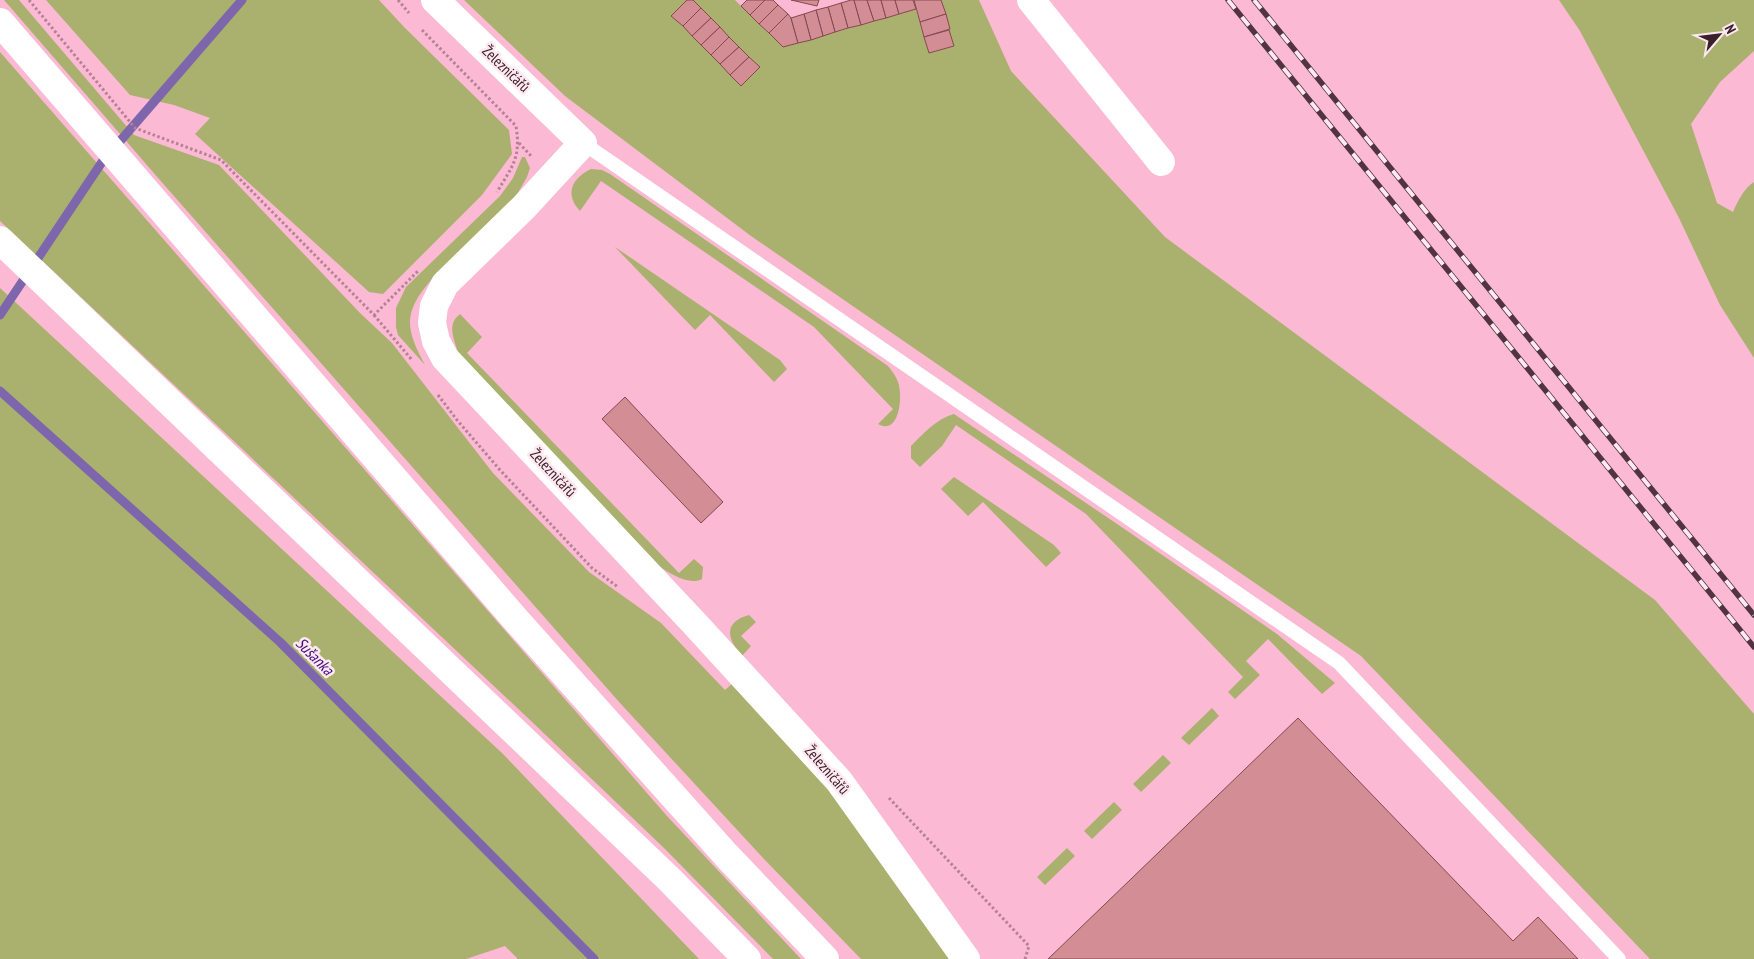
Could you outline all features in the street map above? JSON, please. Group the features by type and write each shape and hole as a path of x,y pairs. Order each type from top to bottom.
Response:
{"main road":[{"name":"Železničářů","path":"435,0 582,143 524,207 446,284 434,306 432,323 436,341 445,358 695,624 839,781 966,959"},
{"path":"1032,0 1161,162"},
{"path":"0,22 516,620 726,855 825,959"},
{"path":"0,240 669,879 747,959"}],"lane":[{"path":"582,143 1339,663 1618,959"}],"path":[{"path":"29,0 135,128 221,160 374,315 421,268"},
{"path":"398,0 414,20"},
{"path":"419,26 516,126 518,142 516,160 495,195"}],"green space":[{"path":"4,0 19,0 134,135 219,165 361,314 392,343 493,473 589,572 661,623 725,690 734,682 821,774 955,959 861,959 764,859 620,703"},
{"path":"46,0 379,0 509,130 512,154 482,195 383,294 369,292 195,134 210,118 174,105 130,95"},
{"path":"464,0 735,0 783,47 916,9 929,53 953,46 941,0 979,0 1011,71 1165,237 1655,600 1754,714 1754,959 1650,959 1361,656 751,236 565,96"},
{"path":"1559,0 1754,0 1754,51 1720,82 1691,124 1717,203 1733,212 1744,191 1754,182 1754,358 1720,305 1679,218 1580,31"},
{"path":"0,52 667,816 801,959 773,959 665,849 530,720 0,221"},
{"path":"522,157 525,157 530,168 515,198 431,280 415,302 410,321 411,331 418,352 425,365 398,335 396,308 406,287 500,196 513,178"},
{"path":"591,169 602,170 610,174 888,366 898,382 900,396 898,412 891,424 885,426 878,424 893,409 814,327 601,181 580,211 572,199 572,187 579,177"},
{"path":"615,247 780,360 787,369 774,382 710,315 695,330"},
{"path":"0,288 502,753 699,959 518,959 505,946 466,959 0,959"},
{"path":"460,314 482,337 467,353 679,573 694,559 703,567 702,579 697,581 685,580 659,566 459,355 452,329 454,320"},
{"path":"954,414 1277,634 1335,683 1322,694 1268,639 1246,661 1260,675 1235,699 1228,692 1243,677 1086,514 956,425 942,446 920,467 911,458 911,446 936,423"},
{"path":"954,477 1054,545 1061,553 1046,567 983,502 968,516 941,489"},
{"path":"749,615 756,622 741,636 751,646 742,656 733,643 730,632 735,622"},
{"path":"1212,708 1219,716 1189,745 1181,738"},
{"path":"1163,755 1171,763 1141,792 1133,784"},
{"path":"1114,802 1122,810 1092,839 1084,831"},
{"path":"1067,848 1075,856 1045,885 1037,877"}],"building":[{"path":"687,0 693,0 701,8 683,26 671,16"},
{"path":"747,0 765,0 750,15 741,6"},
{"path":"765,0 773,0 778,5 759,24 750,15"},
{"path":"791,0 819,0 817,6"},
{"path":"854,0 861,25 848,28 841,3"},
{"path":"854,0 867,0 874,21 861,25"},
{"path":"867,0 881,0 886,18 874,21"},
{"path":"881,0 895,0 899,14 886,18"},
{"path":"895,0 913,0 916,9 899,14"},
{"path":"914,0 941,0 946,14 920,22"},
{"path":"841,3 848,28 835,32 828,7"},
{"path":"778,5 788,14 769,33 759,24"},
{"path":"828,7 835,32 823,36 816,10"},
{"path":"701,8 711,18 692,36 683,26"},
{"path":"816,10 823,36 811,40 804,14"},
{"path":"788,14 791,18 798,43 783,47 769,33"},
{"path":"804,14 811,40 798,43 791,18"},
{"path":"946,14 950,29 924,37 920,22"},
{"path":"711,18 720,27 701,45 692,36"},
{"path":"720,27 729,37 711,55 701,45"},
{"path":"949,30 954,46 929,53 924,37"},
{"path":"729,37 739,47 720,64 711,55"},
{"path":"739,47 749,57 730,75 720,64"},
{"path":"749,57 760,67 741,86 730,75"},
{"path":"625,397 723,502 701,523 602,419"},
{"path":"1298,718 1513,941 1538,917 1578,959 1048,959"}],"waterway":[{"path":"0,315 102,162 242,0"},
{"name":"Sušanka","path":"0,391 280,642 594,959"}],"railway":[{"path":"1228,0 1754,647"},
{"path":"1254,0 1754,615"}]}
